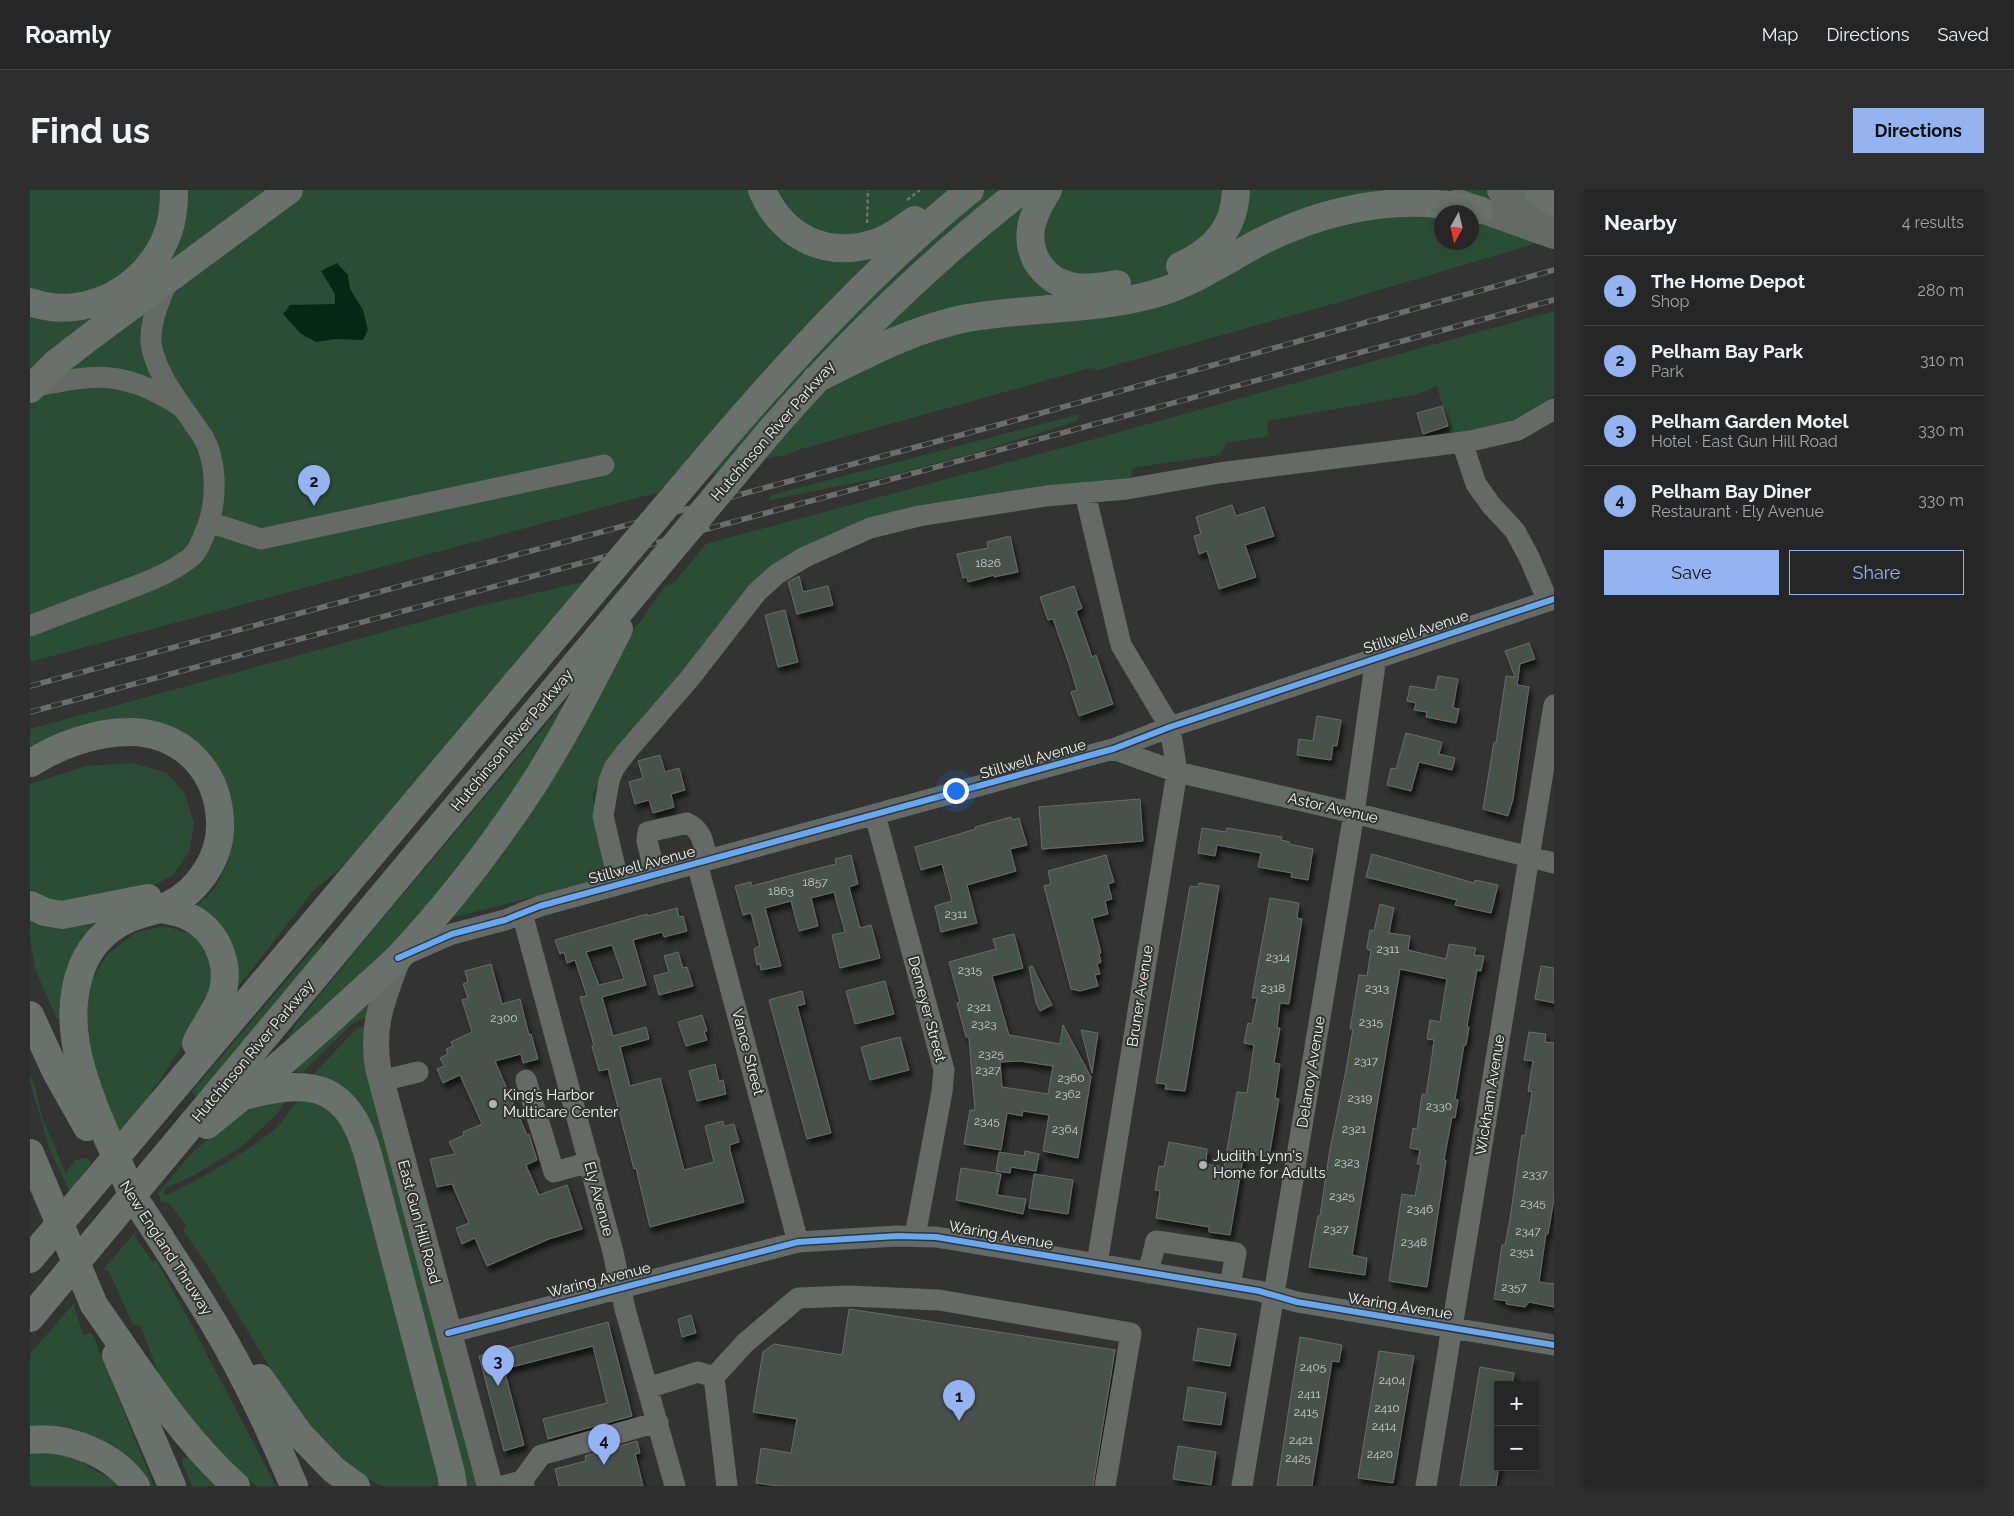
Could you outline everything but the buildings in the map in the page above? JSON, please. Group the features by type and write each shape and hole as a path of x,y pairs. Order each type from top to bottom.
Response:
{"highway":[{"path":"172,220 174,190"},
{"path":"30,302 63,309 77,308 92,305 120,292 133,283 154,260 168,234 179,190"},
{"path":"31,388 64,357 290,190"},
{"path":"762,190 774,213 792,231 815,243 837,249 863,246 885,239 963,190"},
{"path":"30,1259 594,591 801,350 839,310 906,246 970,190"},
{"name":"Hutchinson River Parkway","path":"30,1318 772,429 816,379 905,288 1022,190"},
{"path":"1048,190 1039,204 1031,225 1029,237 1034,256 1040,266 1062,284 1099,287 1146,278 1168,271 1201,256 1217,242 1228,227 1234,208 1236,190"},
{"path":"816,379 896,340 953,322 980,316 1108,303 1163,291 1193,280 1283,231 1332,214 1391,204 1445,205"},
{"path":"164,1158 242,1097 321,1029 398,958 490,847 532,786 564,734 645,581"},
{"path":"30,764 47,752 77,742 123,732 161,737 179,746 194,758 205,772 214,790 219,808 220,838 212,862 202,877 180,899 161,909 131,917 106,932 88,953 79,974 74,1011 74,1040 95,1126"},
{"path":"30,764 54,762 81,755 119,749 136,749 151,753 175,764 188,777 200,798 206,821 202,847 194,865 182,880 166,891 145,899 62,915 45,912 30,905"},
{"path":"161,909 188,916 204,928 218,945 224,967 221,995 175,1086"},
{"name":"New England Thruway","path":"30,1015 56,1072 95,1126 134,1198 194,1290 227,1346 253,1396 294,1486"},
{"path":"242,1097 283,1087 300,1086 312,1088 337,1100 346,1107 357,1121 368,1155 453,1486"},
{"path":"30,1153 172,1486"},
{"path":"194,1290 269,1389 283,1413 300,1435 334,1470 356,1486"},
{"path":"94,1305 179,1423 209,1460 236,1486"},
{"path":"30,1440 59,1441 98,1454 114,1464 136,1486"}],"main road":[{"path":"1425,190 1466,205"},
{"path":"1500,190 1544,201"},
{"path":"1479,210 1554,236"},
{"name":"East Gun Hill Road","path":"398,958 380,1008 375,1031 376,1056 381,1081 490,1486"}],"street":[{"path":"30,626 150,580 173,569 192,556 202,540 214,509 214,471 204,439 180,406 160,370 151,339 154,319 168,279"},
{"path":"31,388 84,378 111,377 147,387 180,406"},
{"path":"619,884 604,816 609,781 614,768 626,750 690,678 757,592 777,574 805,557 870,528 919,516 1046,496 1126,489 1219,473 1462,442 1518,430 1554,409"},
{"path":"1462,442 1476,484 1491,506 1515,531 1551,600"},
{"path":"209,522 261,539 604,465"},
{"path":"1085,493 1121,644 1170,727"},
{"name":"Stillwell Avenue","path":"398,958 452,934 505,920 540,906 1113,749 1170,727 1551,600"},
{"name":"Delanoy Avenue","path":"1242,1486 1354,813 1376,658"},
{"name":"Wickham Avenue","path":"1426,1486 1554,705"},
{"name":"Bruner Avenue","path":"1097,1264 1177,772 1170,727"},
{"name":"Astor Avenue","path":"1113,749 1177,772 1354,813 1554,863"},
{"name":"Demeyer Street","path":"875,815 944,1070 942,1092 915,1236"},
{"name":"Vance Street","path":"656,874 647,841 648,832 688,823 698,830 702,838 702,861 798,1242"},
{"name":"Ely Avenue","path":"522,913 675,1486"},
{"path":"381,1081 418,1072"},
{"path":"526,1080 554,1172 590,1162"},
{"name":"Waring Avenue","path":"448,1333 798,1242 915,1236 936,1237 1230,1286 1274,1295 1296,1302 1554,1345"},
{"path":"1148,1273 1156,1241 1236,1253 1230,1286"},
{"path":"727,1486 714,1377 745,1343 798,1298 848,1296 938,1300 1131,1333 1105,1486"},
{"path":"648,1388 698,1372 714,1377"},
{"path":"516,1484 540,1455 658,1422"}],"path":[{"path":"866,232 869,214 868,190"}],"shaded area":[{"path":"30,190 1554,190 1554,238 1336,303 1098,370 1090,368 801,449 778,458 780,455 663,488 659,492 30,662"},
{"path":"337,263 348,275 350,289 363,310 368,330 363,340 336,339 316,342 300,333 283,314 290,305 335,304 335,294 321,271"},
{"path":"1554,311 1554,396 1521,419 1451,437 1437,386 1414,395 1267,421 1268,436 1226,443 1220,455 1132,468 1132,475 1127,480 942,504 771,571 718,625 609,764 593,793 594,817 604,863 603,872 595,875 596,881 443,920 616,648 641,621 664,587 674,583 706,544 1087,441"},
{"path":"1080,414 1077,421 988,449 890,476 769,500 772,495"},
{"path":"584,582 361,851 314,890 238,987 236,964 194,908 215,888 227,864 234,826 231,797 213,761 134,724 30,746 30,729 475,607"},
{"path":"590,672 570,713 426,913 278,1054 296,1024 367,937"},
{"path":"133,763 167,773 185,794 194,824 189,852 173,875 149,888 64,906 40,899 30,889 30,784 86,766"},
{"path":"125,912 65,1018 57,1019 36,971 30,940 30,916"},
{"path":"165,926 198,936 211,955 215,981 207,1007 140,1111 118,1137 85,1045 85,1011 91,981 107,955 135,933"},
{"path":"320,941 327,947 201,1100 191,1092"},
{"path":"363,1003 368,1005 365,1018 352,1024 301,1074 294,1069"},
{"path":"364,1026 366,1064 478,1486 464,1486 360,1109 342,1086 311,1077 356,1029"},
{"path":"30,1076 34,1083 43,1120 66,1173 75,1160 88,1158 91,1163 70,1192 50,1150 30,1082"},
{"path":"302,1098 323,1104 346,1126 441,1486 381,1486 341,1464 306,1426 211,1271 183,1230 186,1226 169,1203 161,1202 158,1193 190,1155 235,1116 267,1100 287,1099 276,1115 240,1148 194,1175 166,1188 163,1193 167,1195 181,1188 222,1166 248,1149 274,1130"},
{"path":"136,1231 135,1237 152,1261 156,1260 276,1486 256,1486 217,1451 159,1375 141,1326 133,1325 109,1271 103,1270"},
{"path":"76,1301 74,1306 83,1335 92,1333 154,1486 150,1486 149,1480 108,1443 55,1430 30,1433 30,1354"},
{"path":"30,1447 73,1455 89,1467 120,1483 122,1486 30,1486"},
{"path":"183,1457 190,1458 214,1486 192,1486 182,1463"}],"railway":[{"path":"30,686 1009,422 1554,270"},
{"path":"30,712 1554,300"}],"cycle path":[{"path":"398,958 452,934 505,920 540,906 1113,749 1170,727 1554,599"},
{"path":"448,1333 798,1242 897,1236 936,1237 1259,1291 1297,1302 1554,1345"}],"place":[{"name":"Pelham Bay Park","path":"314,506"},
{"name":"King’s Harbor Multicare Center","path":"493,1104"},
{"name":"Judith Lynn's Home for Adults","path":"1203,1165"},
{"name":"Pelham Garden Motel","path":"498,1386"},
{"name":"The Home Depot","path":"959,1421"},
{"name":"Pelham Bay Diner","path":"604,1465"}]}
